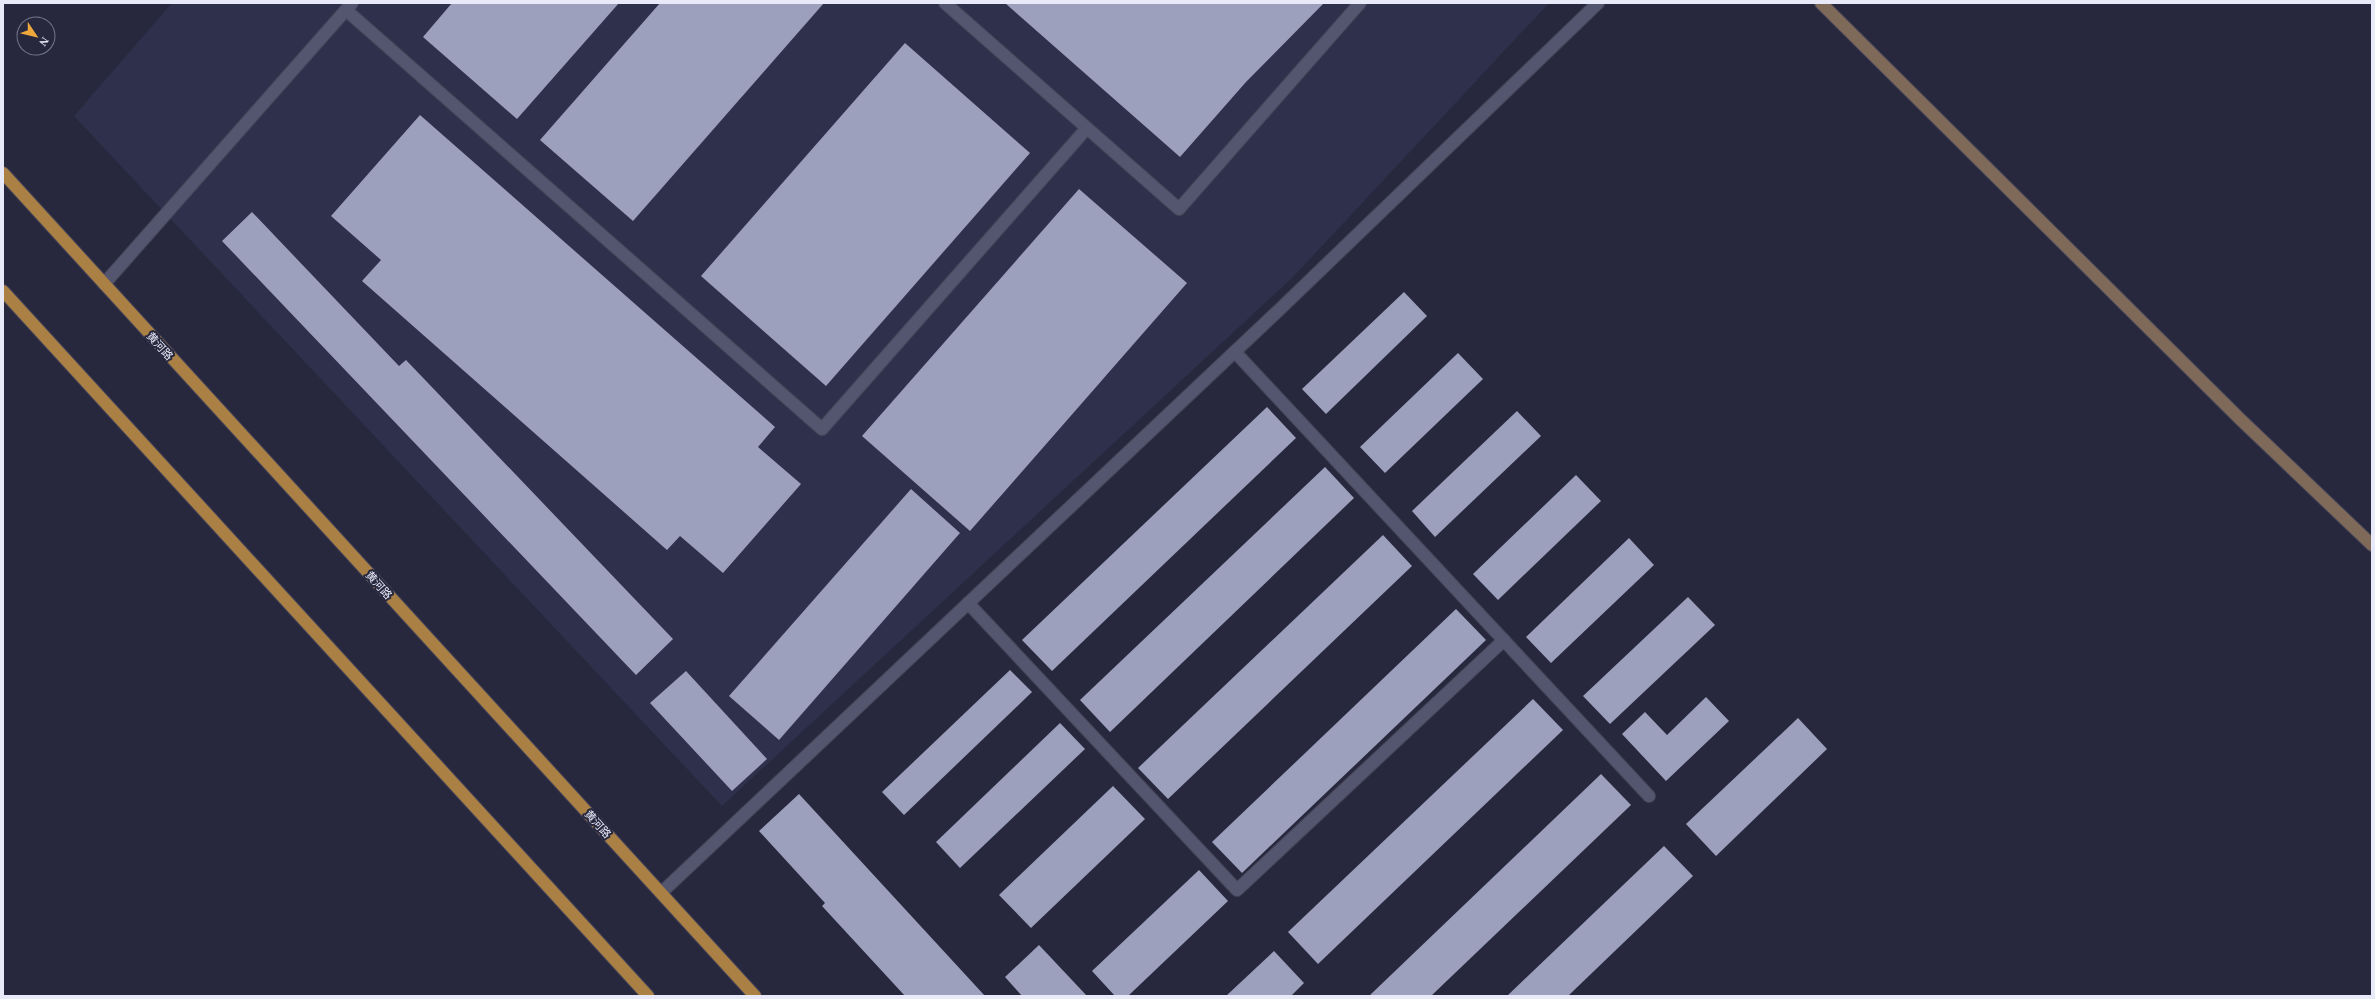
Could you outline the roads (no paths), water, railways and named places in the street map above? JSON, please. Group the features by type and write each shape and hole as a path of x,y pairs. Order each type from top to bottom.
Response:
{"main road":[{"name":"黄河路","path":"3,173 755,996"},
{"path":"3,291 648,996"}],"street":[{"path":"945,3 1179,209 1360,3"},
{"path":"661,893 1235,352 1598,3"},
{"path":"1820,3 2234,413 2372,545"},
{"path":"104,284 349,7 822,429 1087,128"},
{"path":"1235,352 1649,796"},
{"path":"968,603 1237,890 1504,640"}]}
